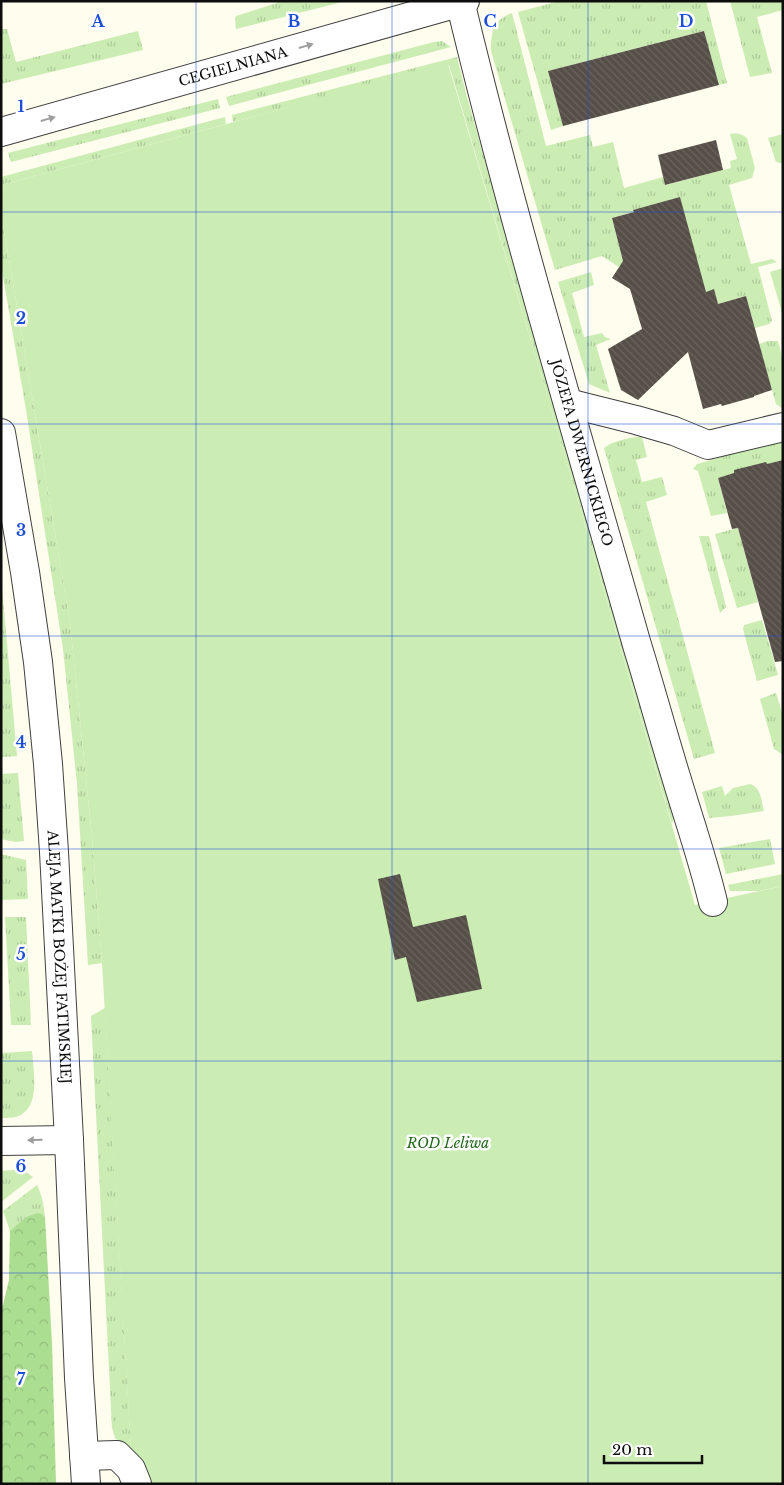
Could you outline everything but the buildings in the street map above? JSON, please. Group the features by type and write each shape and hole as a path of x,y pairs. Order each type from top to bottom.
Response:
{"street":[{"name":"CEGIELNIANA","path":"1,132 462,2"},
{"name":"JÓZEFA DWERNICKIEGO","path":"462,2 471,48 499,155 568,403 713,902"},
{"path":"568,403 664,428 708,445 783,426"},
{"name":"ALEJA MATKI BOŻEJ FATIMSKIEJ","path":"1,433 25,572 38,662 46,746 54,852 79,1378 86,1484"},
{"path":"1,1140 69,1140"},
{"path":"84,1456 117,1455 131,1469 137,1484"}],"green space":[{"path":"277,1 346,1 236,29 236,16 277,3"},
{"path":"559,1 706,1 727,83 719,85 704,31 548,71 563,126 551,130 518,12"},
{"path":"730,1 783,1 783,10 757,17 772,73 750,77"},
{"path":"512,13 546,146 590,135 593,147 613,142 624,188 663,177 666,185 731,168 730,161 737,159 730,134 739,134 747,138 755,168 752,178 729,185 751,264 772,259 777,262 758,267 772,321 769,324 755,328 746,296 718,304 714,290 706,292 634,210 634,212 612,218 624,265 619,267 602,256 555,270 491,51 494,28 501,19"},
{"path":"1,27 2,29 7,29 16,62 138,31 143,50 1,84"},
{"path":"442,41 451,47 229,106 226,97 434,42"},
{"path":"457,57 674,818 672,824 449,65 233,122 232,115"},
{"name":"ROD Leliwa","path":"448,64 549,401 695,905 783,886 783,1484 147,1484 131,1451 102,963 92,837 70,622 1,212 1,185"},
{"path":"218,99 220,108 11,162 8,153"},
{"path":"225,117 226,124 1,185 1,177"},
{"path":"783,134 783,163 780,163 776,162 768,138"},
{"path":"1,212 70,622 92,837 102,963 88,965 77,784 63,649 26,410 1,265"},
{"path":"783,268 783,316 770,272"},
{"path":"591,272 594,285 572,293 584,337 602,333 605,337 611,339 596,345 610,393 589,384 558,282"},
{"path":"767,341 778,341 783,360 782,408 776,404 759,344"},
{"path":"642,437 647,457 636,460 642,482 662,477 667,495 646,502 715,753 694,759 604,448 619,441"},
{"path":"783,439 783,460 718,478 727,513 711,516 698,471 693,469 697,464"},
{"path":"738,528 758,602 737,608 715,534"},
{"path":"699,536 709,536 726,607 720,613"},
{"path":"1,576 17,756 1,757"},
{"path":"762,620 778,675 757,681 743,629 744,625"},
{"path":"776,693 783,716 783,755 774,749 760,699"},
{"path":"18,773 24,841 15,842 1,839 1,774"},
{"path":"750,784 757,788 764,811 709,818 702,792 722,786 725,796 733,788"},
{"path":"770,839 775,864 726,874 719,848"},
{"path":"1,854 26,860 28,899 1,900"},
{"path":"783,874 783,886 758,891 730,891 728,885"},
{"path":"5,917 26,917 31,1025 11,1025"},
{"path":"105,1008 131,1451 115,1438 112,1428 91,1016"},
{"path":"32,1051 34,1094 31,1102 27,1110 21,1115 1,1118 1,1053"},
{"path":"14,1170 26,1172 33,1177 1,1202 1,1171"},
{"path":"37,1185 45,1217 42,1214 10,1231 3,1211"},
{"path":"38,1213 45,1217 52,1343 56,1484 1,1484 1,1308 9,1280 10,1231 26,1217"}]}
